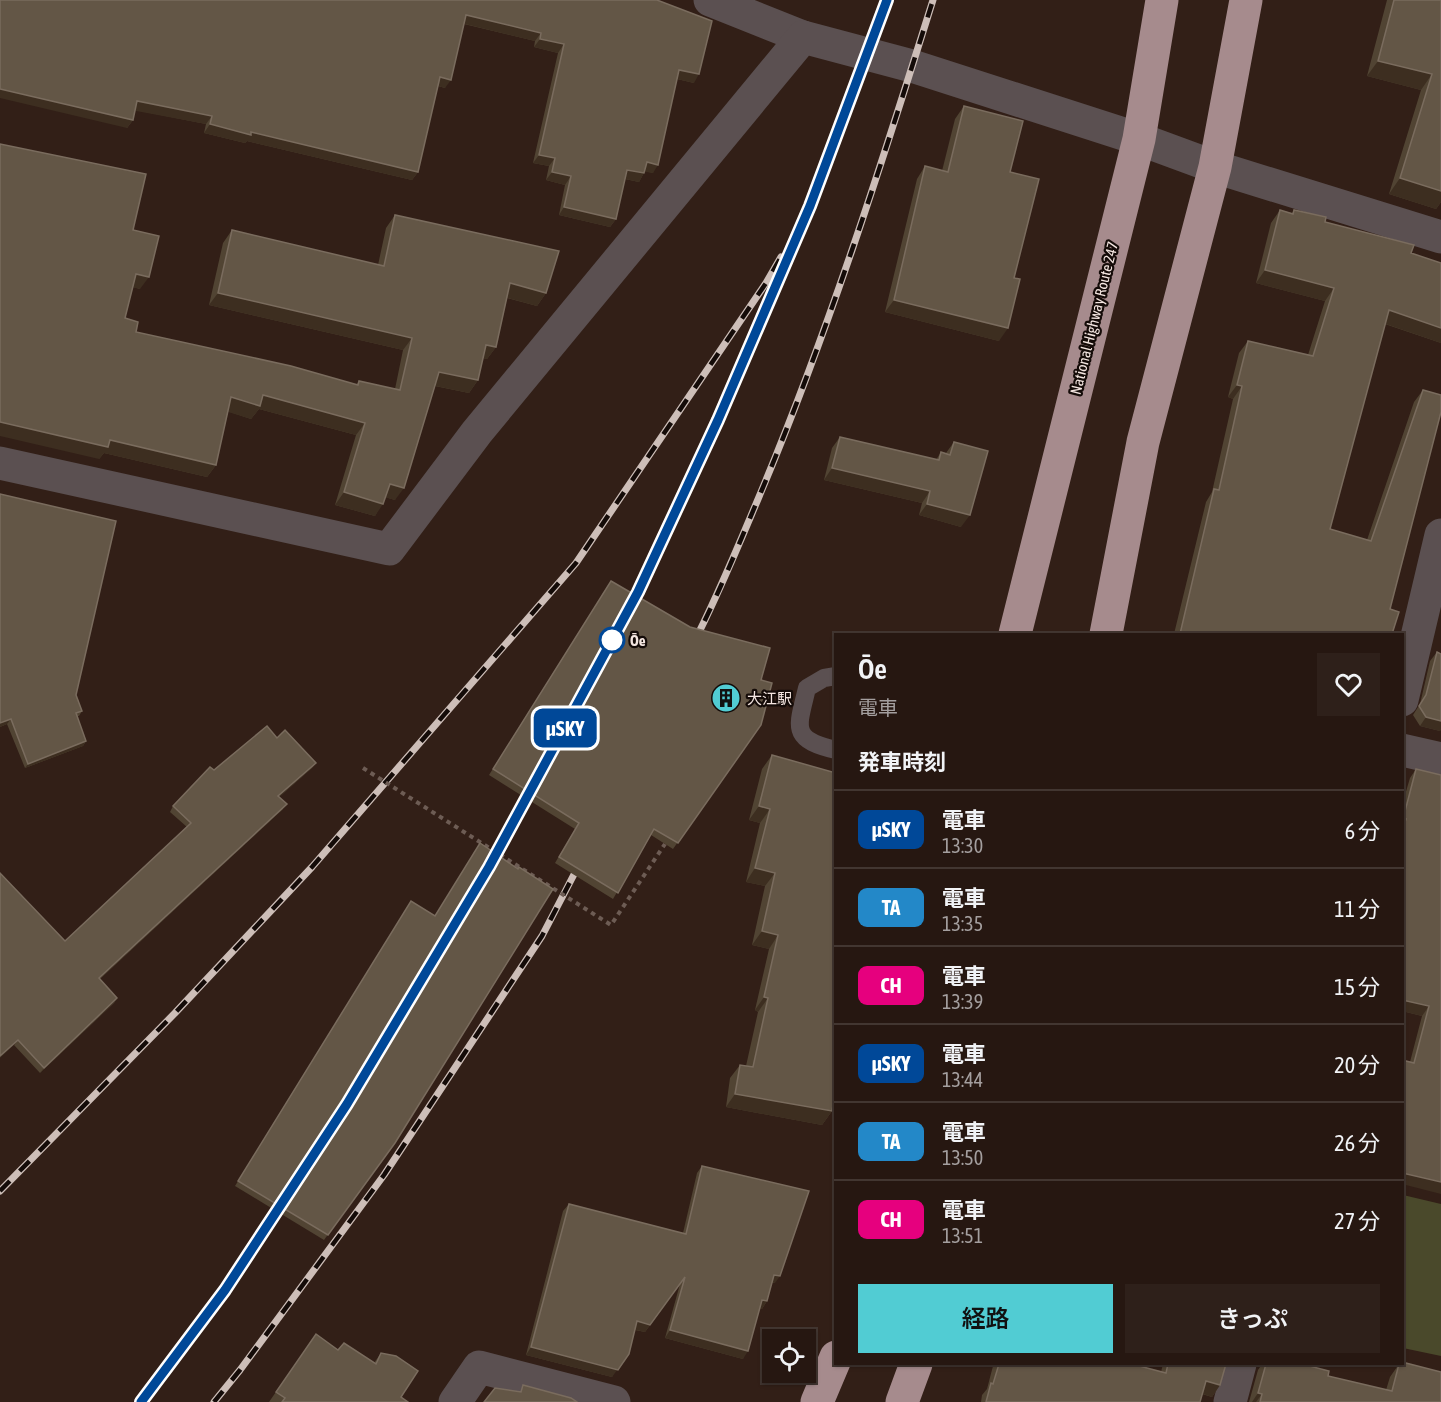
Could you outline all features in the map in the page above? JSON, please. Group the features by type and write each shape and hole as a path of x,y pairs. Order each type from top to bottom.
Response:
{"highway":[{"name":"National Highway Route 247","path":"1015,633 1139,139 1162,0"},
{"path":"1106,633 1143,442 1215,167 1246,0"},
{"path":"817,1402 834,1362"},
{"path":"902,1402 916,1365"}],"street":[{"path":"710,0 802,37 912,66 1139,139 1215,167 1441,237"},
{"path":"0,463 389,549 477,432 802,37"},
{"path":"1404,692 1441,535"},
{"path":"1404,750 1441,759"},
{"path":"1230,1402 1240,1365"},
{"path":"454,1402 479,1367 614,1402"}],"lane":[{"path":"834,676 824,678 807,688 799,725 804,737 817,746 834,750"}],"path":[{"path":"363,768 611,925 665,844"}],"shaded area":[{"path":"1404,1195 1441,1204 1441,1356 1404,1348"}],"building":[{"path":"0,0 657,0 712,21 699,74 679,70 658,165 647,162 644,173 627,170 616,219 564,207 571,176 552,172 555,158 539,155 564,44 540,39 541,33 466,15 451,80 440,77 418,172 251,132 251,135 210,124 212,116 137,101 133,120 0,89"},
{"path":"1394,0 1441,0 1441,191 1400,178 1432,74 1378,61"},
{"path":"964,106 1023,121 1010,172 1039,179 1014,278 1020,279 1008,328 894,300 925,166 948,172"},
{"path":"0,144 146,174 133,230 159,236 149,277 136,274 125,318 138,322 136,332 291,366 358,385 359,381 400,390 412,338 218,293 232,230 384,266 395,215 559,251 546,293 510,283 496,347 486,345 478,380 439,372 404,488 390,484 383,504 344,492 365,423 263,395 260,406 231,397 216,465 110,440 108,447 0,422"},
{"path":"1280,210 1293,214 1294,210 1326,217 1325,222 1414,245 1411,253 1441,263 1441,328 1389,310 1330,529 1371,541 1423,390 1441,395 1441,412 1390,609 1399,612 1392,633 1180,633 1214,489 1219,490 1242,386 1237,385 1248,341 1313,356 1334,288 1265,270"},
{"path":"840,437 939,460 941,452 950,455 954,442 988,451 970,515 927,504 930,491 832,468"},
{"path":"0,494 116,521 76,695 82,711 76,713 86,741 28,764 11,719 0,723"},
{"path":"611,581 690,627 770,648 761,680 772,683 761,725 678,843 654,829 618,893 559,857 579,823 493,769"},
{"path":"1437,652 1441,654 1441,721 1426,717 1419,706 1426,695"},
{"path":"267,726 277,738 285,730 316,763 278,796 287,804 99,978 117,998 44,1068 18,1040 0,1056 0,873 65,941 191,823 173,806 210,767 214,770"},
{"path":"772,755 834,772 834,1100 832,1111 735,1094 740,1065 753,1067 768,998 764,997 778,935 762,931 775,873 755,868 770,809 759,806"},
{"path":"1416,769 1441,775 1441,1182 1404,1173 1404,1060 1414,1063 1429,1006 1404,1000 1404,826 1406,819 1404,815"},
{"path":"480,843 553,889 395,1143 328,1235 238,1181 411,901 435,916"},
{"path":"702,1166 809,1191 780,1276 774,1275 767,1301 762,1300 748,1351 670,1330 685,1277 650,1325 637,1321 629,1354 618,1370 531,1347 569,1204 686,1234"},
{"path":"316,1334 338,1350 344,1343 376,1364 381,1353 396,1356 418,1371 401,1397 408,1402 282,1402 285,1398 276,1392"},
{"path":"1404,1363 1441,1372 1441,1402 1260,1402 1262,1394 1258,1393 1266,1365 1306,1365 1329,1371 1328,1376 1392,1391 1399,1365 1404,1365"},
{"path":"999,1365 1136,1365 1166,1373 1168,1365 1226,1365 1220,1385 1206,1381 1200,1402 986,1402 991,1383 993,1384"},
{"path":"523,1385 571,1398 577,1402 484,1402 495,1388 521,1392"}],"railway":[{"path":"629,610 718,420 810,206 887,0"},
{"path":"692,646 736,550 809,371 873,186 933,0"},
{"path":"0,1191 175,1013 312,867 576,563 766,283 781,257"},
{"path":"488,868 534,784"},
{"path":"214,1402 384,1175 542,936 582,859"},
{"path":"141,1402 225,1290 285,1198"}],"train":[{"name":"μSKY","path":"141,1402 225,1290 347,1104 489,867 638,592 718,420 810,206 887,0"}],"place":[{"name":"Ōe","path":"612,640"},
{"name":"大江駅","path":"726,698"}]}
